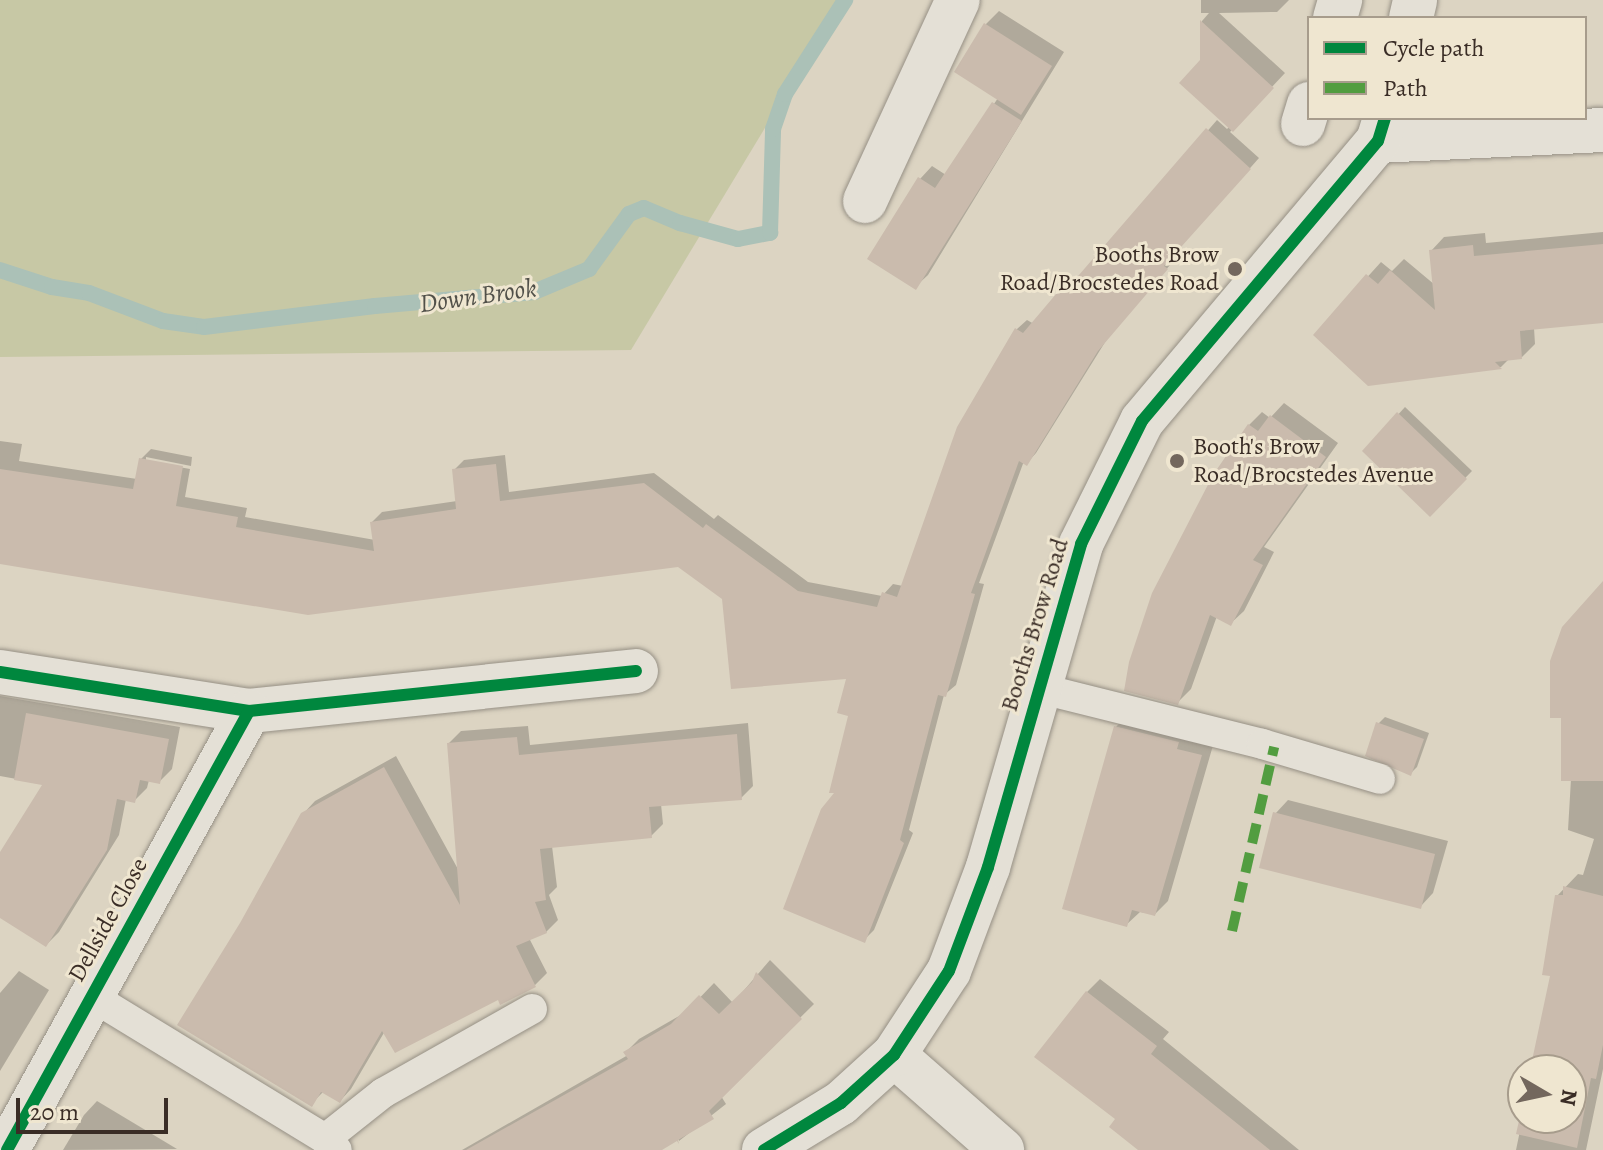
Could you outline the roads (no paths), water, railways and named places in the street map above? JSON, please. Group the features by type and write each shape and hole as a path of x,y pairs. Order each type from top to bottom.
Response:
{"street":[{"path":"865,201 958,0"},
{"path":"1382,130 1603,130"},
{"name":"Booths Brow Road","path":"764,1150 841,1103 894,1055 949,971 988,867 1081,544 1142,421 1382,130"},
{"path":"0,672 249,711 636,671"},
{"name":"Dellside Close","path":"7,1150 249,711"},
{"path":"894,1055 1002,1150"}],"lane":[{"path":"1038,688 1262,744 1380,779"},
{"path":"91,996 331,1144 383,1093 532,1009"}],"waterway":[{"name":"Down Brook","path":"0,270 52,287 89,293 163,321 204,327 375,306 534,292 589,269 629,214 644,208 680,223 738,239 770,233 773,129 785,94 845,0"}],"place":[{"name":"Booths Brow Road/Brocstedes Road","path":"1235,269"},
{"name":"Booth's Brow Road/Brocstedes Avenue","path":"1177,461"}]}
